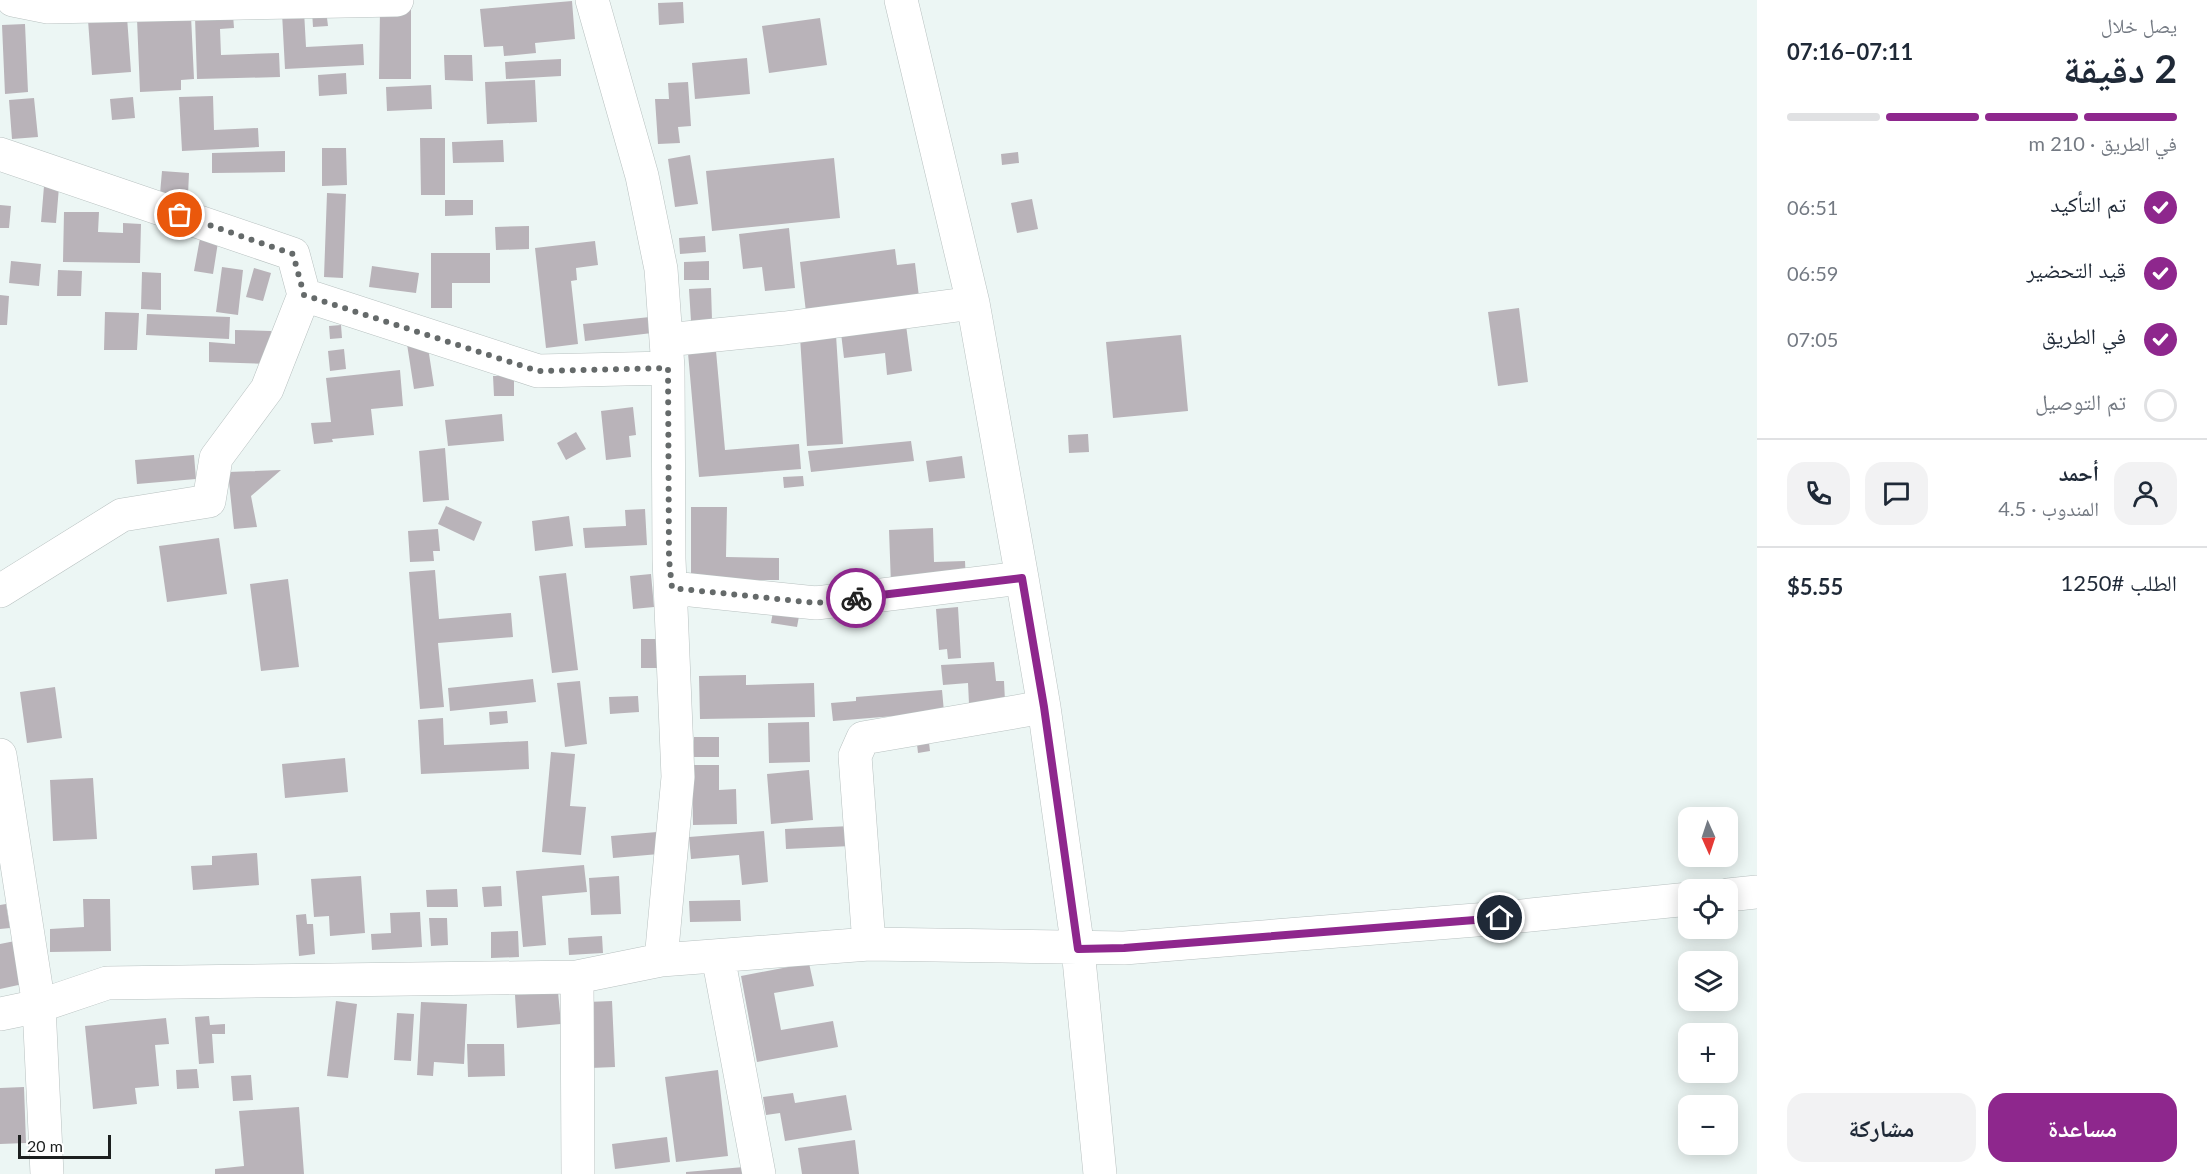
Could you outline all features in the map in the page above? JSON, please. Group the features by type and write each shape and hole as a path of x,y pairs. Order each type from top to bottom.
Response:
{"street":[{"path":"13,0 48,7 397,0"},
{"path":"592,0 642,176 662,269 667,354 669,559 672,588 678,777 661,960"},
{"path":"901,0 973,303 1044,707 1078,949 1100,1174"},
{"path":"0,154 293,254 304,295 267,389 216,458 209,501 122,515 0,591"},
{"path":"304,295 538,371 667,354 785,328 973,303"},
{"path":"672,588 816,603 1022,578"},
{"path":"869,944 855,756 863,738 1044,707"},
{"path":"0,755 39,1006 47,1174"},
{"path":"1738,894 1757,892"},
{"path":"0,1014 39,1006 107,983 577,977 661,960 869,944 1124,948 1477,920 1678,900"},
{"path":"718,956 759,1174"},
{"path":"577,977 579,1174"}],"building":[{"path":"572,1 575,39 535,43 536,53 504,56 503,46 484,47 480,9"},
{"path":"683,2 684,23 659,25 658,3"},
{"path":"380,8 411,8 411,79 379,79"},
{"path":"326,10 328,26 313,27 312,11"},
{"path":"304,11 306,47 363,44 364,65 285,69 282,13"},
{"path":"233,15 234,28 220,29 221,55 279,53 280,77 197,79 195,17"},
{"path":"191,16 194,79 181,80 181,90 140,92 137,19"},
{"path":"127,17 131,72 92,75 88,20"},
{"path":"820,18 827,65 769,73 762,26"},
{"path":"25,24 28,92 5,94 2,25"},
{"path":"444,55 472,55 473,81 445,80"},
{"path":"747,58 750,94 695,99 692,63"},
{"path":"561,59 561,76 506,79 505,62"},
{"path":"346,73 347,94 319,96 318,75"},
{"path":"535,80 537,122 487,124 485,82"},
{"path":"688,82 691,126 678,127 680,143 658,144 655,99 669,99 668,83"},
{"path":"431,85 432,109 387,111 386,87"},
{"path":"213,96 214,130 258,128 259,147 182,151 179,97"},
{"path":"133,97 135,118 112,120 110,99"},
{"path":"34,98 38,137 12,139 9,100"},
{"path":"420,138 445,138 445,195 421,195"},
{"path":"503,140 504,162 453,163 452,142"},
{"path":"322,148 346,148 347,185 322,186"},
{"path":"285,151 285,172 212,173 212,153"},
{"path":"1018,152 1019,163 1002,165 1001,154"},
{"path":"690,155 698,204 675,207 668,159"},
{"path":"834,158 840,218 712,231 706,171"},
{"path":"162,171 189,173 188,195 160,194"},
{"path":"44,186 59,187 56,223 41,222"},
{"path":"327,193 346,194 343,278 324,277"},
{"path":"1032,199 1038,229 1017,233 1011,203"},
{"path":"445,200 473,200 473,215 445,216"},
{"path":"0,205 11,206 9,228 0,228"},
{"path":"64,212 99,212 98,232 123,233 123,223 141,224 140,263 63,262"},
{"path":"529,226 529,249 496,250 495,227"},
{"path":"789,228 795,288 765,291 762,267 743,269 739,234"},
{"path":"201,233 219,236 213,274 194,271"},
{"path":"705,236 706,252 680,254 679,238"},
{"path":"595,241 598,265 576,268 577,280 571,281 578,344 546,348 535,248"},
{"path":"895,249 897,265 915,263 919,297 806,312 800,262"},
{"path":"431,253 490,253 490,283 452,283 452,308 431,308"},
{"path":"11,261 41,264 39,286 9,283"},
{"path":"709,261 709,280 684,280 684,262"},
{"path":"372,266 419,273 416,293 369,287"},
{"path":"222,267 243,270 238,315 216,312"},
{"path":"254,268 271,273 263,301 246,297"},
{"path":"58,270 82,271 81,296 57,296"},
{"path":"142,272 161,273 161,310 141,309"},
{"path":"711,288 712,320 691,321 689,289"},
{"path":"0,295 9,296 7,325 0,325"},
{"path":"1519,308 1528,382 1498,386 1488,312"},
{"path":"105,312 139,313 137,350 104,350"},
{"path":"147,314 230,317 229,339 146,335"},
{"path":"650,317 652,333 585,341 583,324"},
{"path":"341,325 342,338 330,339 329,326"},
{"path":"906,325 912,371 887,375 885,353 844,358 841,333"},
{"path":"235,330 271,331 270,364 209,362 209,342 235,344"},
{"path":"836,335 843,444 807,446 800,337"},
{"path":"1181,335 1188,411 1113,418 1106,342"},
{"path":"427,341 434,386 414,389 407,344"},
{"path":"344,349 346,369 330,371 328,351"},
{"path":"716,351 725,450 799,444 801,469 699,477 688,353"},
{"path":"400,370 403,406 371,409 374,435 332,439 333,442 314,444 311,423 331,422 326,378"},
{"path":"493,376 514,376 514,396 494,396"},
{"path":"633,407 636,435 629,436 631,457 606,460 601,411"},
{"path":"502,414 504,441 448,446 445,420"},
{"path":"576,432 586,449 566,460 557,443"},
{"path":"1088,434 1089,452 1069,453 1068,435"},
{"path":"911,441 914,461 811,472 808,451"},
{"path":"445,448 449,500 423,502 419,451"},
{"path":"194,455 196,479 137,484 135,460"},
{"path":"962,456 965,478 929,482 926,461"},
{"path":"281,470 251,496 257,527 234,529 228,472"},
{"path":"803,476 804,486 784,488 783,477"},
{"path":"446,506 482,522 474,541 438,524"},
{"path":"691,507 727,507 726,557 779,558 779,580 691,580"},
{"path":"645,509 647,545 585,548 583,528 626,526 625,510"},
{"path":"569,516 573,546 535,551 532,521"},
{"path":"933,528 934,562 965,561 966,583 891,585 889,530"},
{"path":"438,529 440,551 433,551 434,561 410,562 408,531"},
{"path":"219,538 227,594 167,602 159,546"},
{"path":"435,570 439,619 511,613 513,637 438,643 444,707 420,709 409,572"},
{"path":"566,573 578,670 552,673 539,576"},
{"path":"651,574 654,607 633,609 630,576"},
{"path":"288,579 299,667 261,671 250,584"},
{"path":"774,606 800,611 797,627 771,623"},
{"path":"958,607 961,658 948,659 947,649 939,650 936,609"},
{"path":"641,639 662,639 662,668 641,668"},
{"path":"994,662 996,681 1004,681 1005,701 969,704 968,683 943,685 941,665"},
{"path":"746,675 746,685 814,683 815,717 700,719 699,676"},
{"path":"533,679 536,702 450,711 448,688"},
{"path":"580,681 587,744 565,747 557,683"},
{"path":"55,687 62,738 27,743 20,692"},
{"path":"942,690 944,712 833,721 831,703 856,701 856,697"},
{"path":"638,696 639,712 610,714 609,697"},
{"path":"507,711 508,723 490,725 489,712"},
{"path":"443,718 444,745 528,741 529,769 421,774 418,720"},
{"path":"809,722 810,762 769,763 768,723"},
{"path":"928,734 930,751 918,753 916,736"},
{"path":"694,737 719,737 719,757 694,757"},
{"path":"551,752 575,754 570,806 586,807 581,855 542,852"},
{"path":"345,758 348,792 285,798 282,764"},
{"path":"692,765 719,765 719,790 736,789 737,824 693,825"},
{"path":"809,770 813,820 771,824 767,774"},
{"path":"93,778 97,839 53,841 50,780"},
{"path":"851,826 851,846 786,849 785,829"},
{"path":"764,831 768,882 742,885 739,855 691,859 689,837"},
{"path":"657,832 659,854 613,858 611,836"},
{"path":"257,853 259,885 193,890 191,866 212,865 212,856"},
{"path":"584,865 587,892 542,896 546,945 523,947 516,871"},
{"path":"361,876 365,933 330,936 329,916 314,917 311,879"},
{"path":"619,876 621,914 591,915 589,878"},
{"path":"501,886 502,906 484,907 482,887"},
{"path":"457,889 458,907 427,907 426,890"},
{"path":"83,899 110,899 111,951 50,952 50,929 84,927"},
{"path":"740,900 741,921 690,922 689,901"},
{"path":"6,904 10,928 0,929 0,905"},
{"path":"420,912 422,947 372,950 371,934 391,933 390,913"},
{"path":"306,914 307,924 313,924 315,954 299,956 296,915"},
{"path":"429,918 447,918 448,945 431,946"},
{"path":"518,931 519,957 491,958 491,932"},
{"path":"602,936 603,953 569,955 568,938"},
{"path":"15,941 23,984 0,989 0,944"},
{"path":"809,963 814,986 774,993 781,1030 833,1021 838,1047 757,1062 741,976"},
{"path":"558,992 561,1024 517,1028 515,995"},
{"path":"336,1001 357,1004 348,1078 327,1076"},
{"path":"612,1001 615,1067 590,1068 587,1002"},
{"path":"421,1002 467,1004 464,1064 434,1062 433,1076 417,1075"},
{"path":"397,1013 414,1014 411,1061 394,1060"},
{"path":"209,1016 210,1025 225,1024 225,1034 212,1034 214,1063 199,1064 195,1017"},
{"path":"166,1018 169,1044 155,1045 159,1086 135,1088 137,1104 93,1109 85,1026"},
{"path":"467,1044 504,1044 505,1076 468,1077"},
{"path":"197,1069 199,1088 177,1089 176,1070"},
{"path":"718,1070 728,1156 676,1162 665,1077"},
{"path":"251,1075 253,1100 233,1101 231,1076"},
{"path":"24,1087 26,1143 0,1144 0,1088"},
{"path":"793,1093 795,1103 846,1095 852,1130 785,1141 780,1113 766,1115 763,1097"},
{"path":"299,1107 304,1174 215,1174 215,1169 244,1166 239,1111"},
{"path":"667,1137 670,1162 615,1169 612,1144"},
{"path":"855,1140 859,1174 802,1174 798,1148"},
{"path":"744,1167 744,1174 686,1174 686,1172"}],"way so far":[{"path":"180,215 293,254 304,295 538,371 668,368 669,559 672,588 816,603 856,598"}],"route":[{"path":"856,598 1022,578 1044,707 1078,949 1124,948 1500,918"}]}
